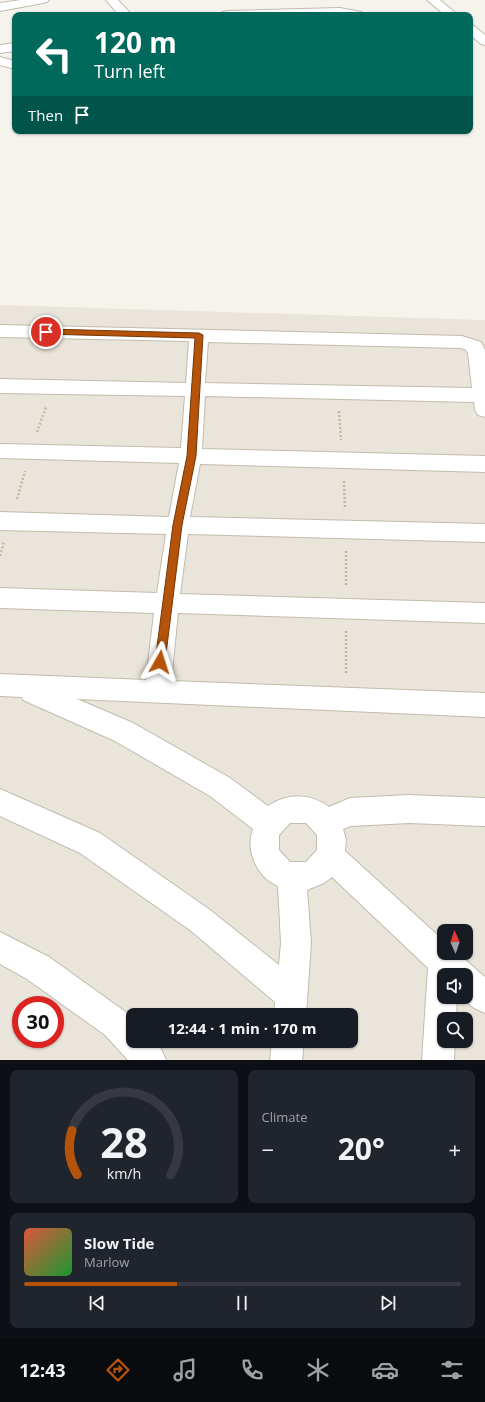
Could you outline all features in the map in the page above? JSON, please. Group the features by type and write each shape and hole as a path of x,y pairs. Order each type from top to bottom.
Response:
{"street":[{"path":"0,7 43,0"},
{"path":"112,0 123,12"},
{"path":"326,0 340,12"},
{"path":"433,0 448,12"},
{"path":"0,49 12,47"},
{"path":"0,61 12,64"},
{"path":"0,331 462,342 474,346 477,353 484,402 196,391 0,386"},
{"path":"157,692 178,525 191,456 199,335"},
{"path":"0,451 485,464"},
{"path":"0,521 485,533"},
{"path":"0,598 485,613"},
{"path":"10,686 485,705"},
{"path":"10,686 124,732 220,788 268,824"},
{"path":"0,802 90,843 200,920 291,1005"},
{"path":"324,823 350,812 409,808 485,812"},
{"path":"296,809 307,810 316,815 324,823 330,833 332,845 330,856 324,866 315,873 304,877 292,876 273,866 266,856 263,845 264,834 268,824 276,816 285,811 296,809"},
{"path":"330,856 453,968"},
{"path":"291,1005 296,943 292,876"},
{"path":"0,947 38,968 116,1024 150,1060"},
{"path":"473,986 485,997"},
{"path":"438,1060 450,1004"},
{"path":"286,1060 287,1048"}],"shaded area":[{"path":"0,305 485,320 485,1060 0,1060"}],"route":[{"path":"46,332 199,335 191,456 178,525 160,662"}]}
